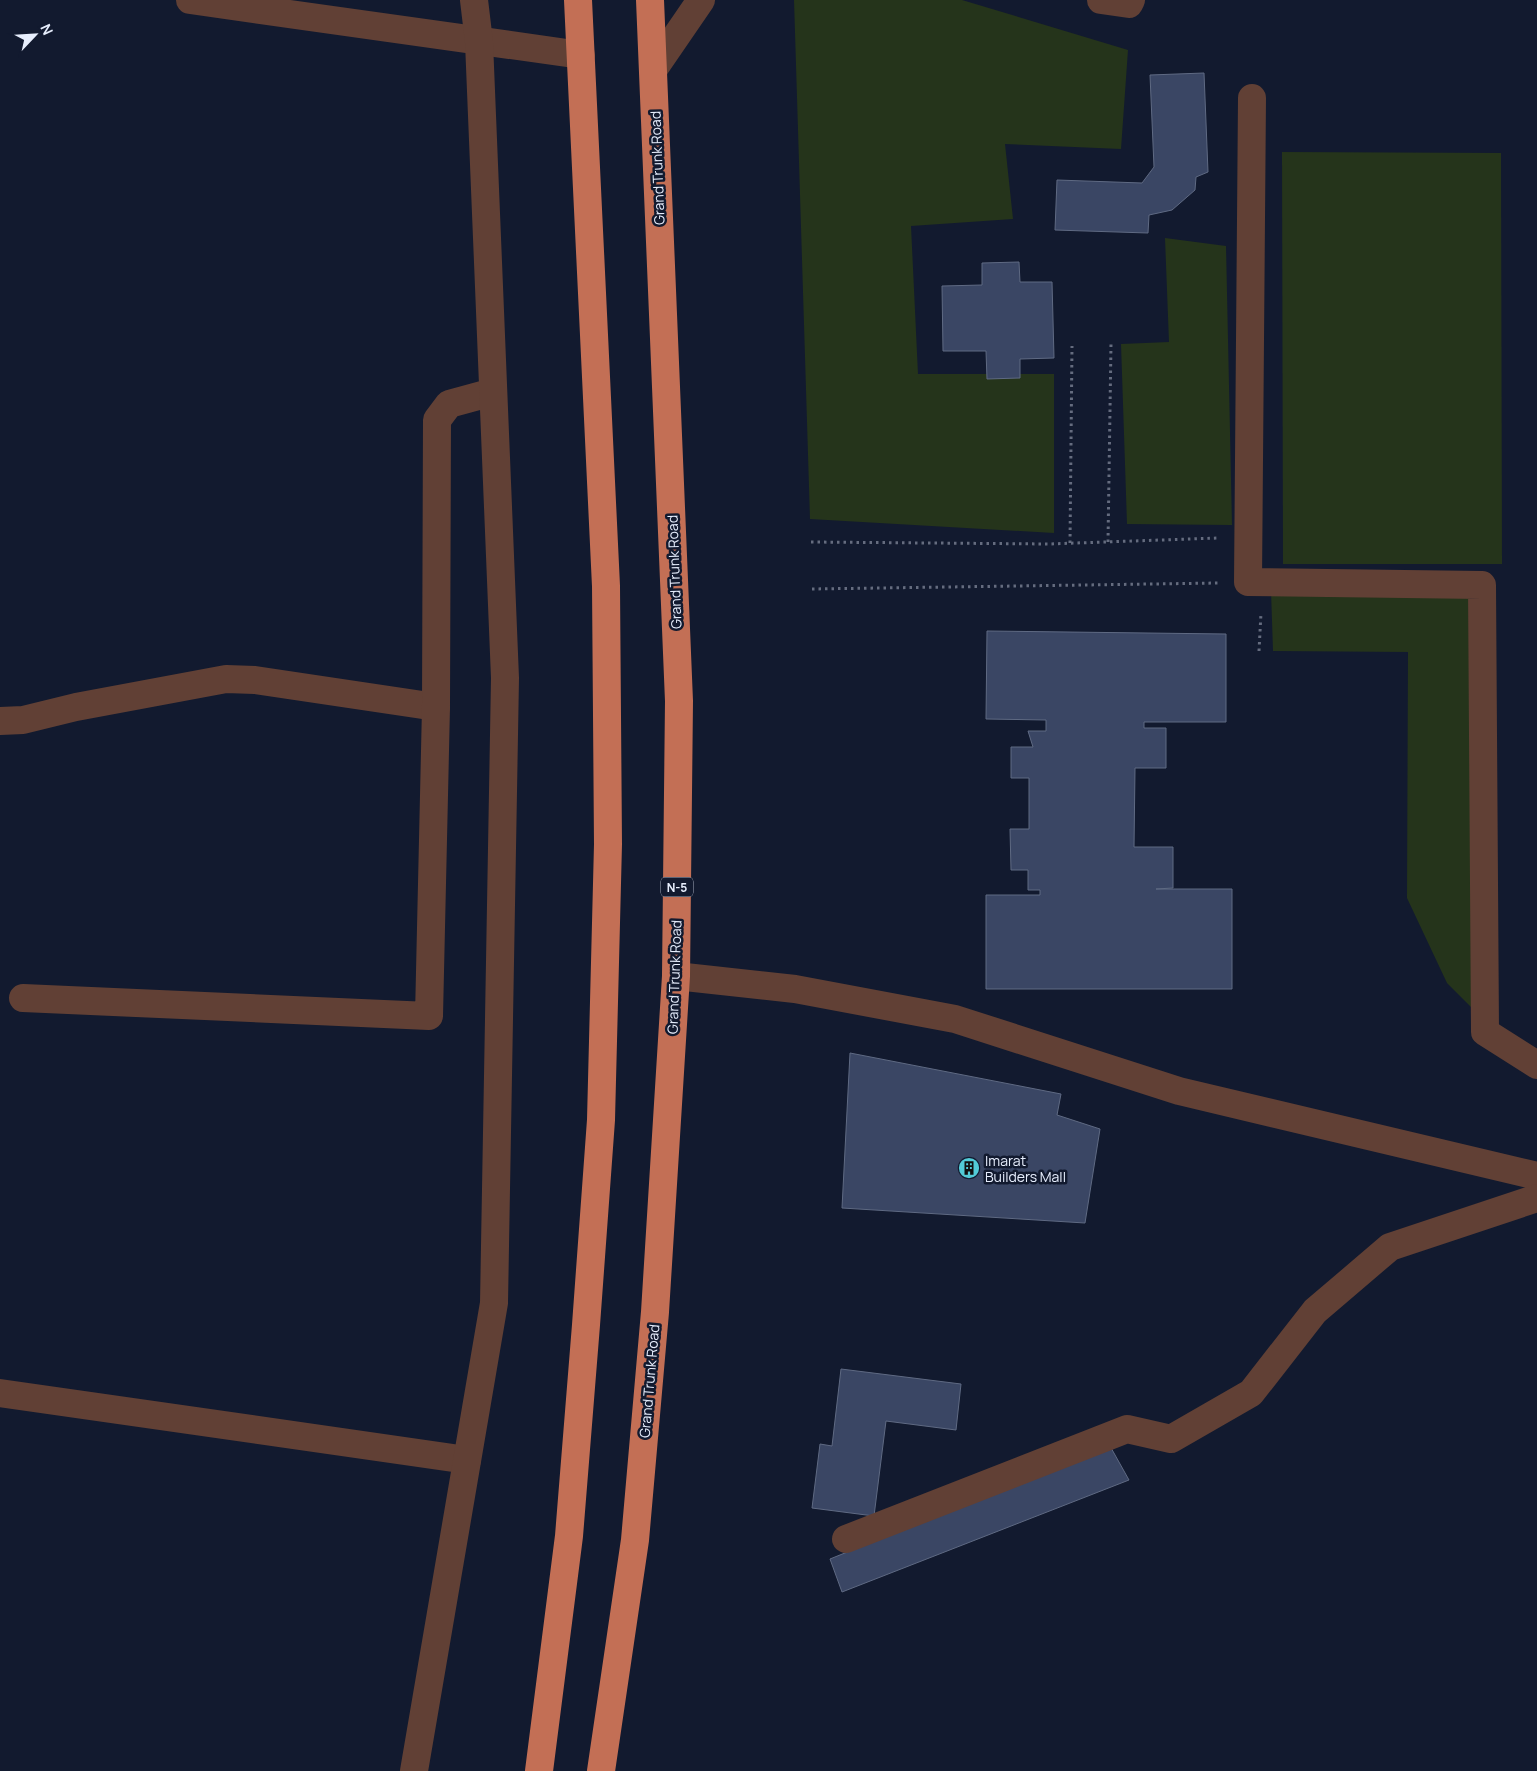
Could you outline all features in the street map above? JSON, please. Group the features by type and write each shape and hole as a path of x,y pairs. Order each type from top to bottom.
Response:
{"highway":[{"path":"539,1771 569,1536 586,1325 600,1120 608,844 606,586 578,0"},
{"name":"Grand Trunk Road","path":"601,1771 635,1540 655,1312 676,976 679,701 650,0"}],"street":[{"path":"190,0 581,55"},
{"path":"414,1771 494,1303 505,678 479,42 474,0"},
{"path":"653,70 701,0"},
{"path":"1101,0 1130,2"},
{"path":"1252,98 1249,537 1255,582 1482,585 1485,1032 1537,1065"},
{"path":"23,998 429,1016 436,707 436,420 449,404 493,392"},
{"path":"0,721 23,720 76,707 226,679 255,680 436,707"},
{"path":"676,976 795,989 955,1019 1179,1091 1537,1176"},
{"path":"846,1539 1127,1430 1171,1439 1251,1393 1315,1311 1390,1247 1537,1198"},
{"path":"0,1393 467,1460"}],"path":[{"path":"1108,542 1111,344"},
{"path":"1070,543 1072,346"},
{"path":"811,542 1070,543 1249,537"},
{"path":"812,589 1255,582 1259,651"}],"green space":[{"path":"794,0 962,0 1128,50 1121,149 1005,144 1013,219 911,226 918,374 1054,374 1054,533 810,519"},
{"path":"1282,152 1501,153 1502,564 1283,564"},
{"path":"1165,238 1226,246 1232,525 1127,524 1121,344 1169,342"},
{"path":"1271,591 1470,597 1476,1012 1447,983 1407,898 1408,652 1273,651"}],"building":[{"path":"1204,73 1208,172 1196,177 1195,190 1172,210 1149,215 1148,233 1055,230 1057,180 1142,183 1154,167 1150,75"},
{"path":"1019,262 1020,282 1052,282 1054,358 1020,359 1020,378 987,379 986,351 943,351 942,286 982,285 982,263"},
{"path":"987,631 1226,634 1226,722 1144,722 1144,728 1166,728 1166,768 1135,768 1134,847 1173,847 1173,888 1156,889 1232,889 1232,989 986,989 986,895 1040,895 1040,890 1028,890 1028,870 1011,870 1010,829 1029,829 1029,778 1011,778 1011,747 1033,747 1028,731 1046,731 1046,720 986,719"},
{"name":"Imarat Builders Mall","path":"850,1053 1061,1094 1057,1115 1100,1129 1085,1223 842,1208"},
{"path":"841,1369 961,1384 956,1430 886,1421 874,1516 812,1508 820,1444 832,1446"},
{"path":"1110,1446 1129,1480 842,1592 830,1559"}],"place":[{"name":"Imarat Builders Mall","path":"969,1168"}]}
